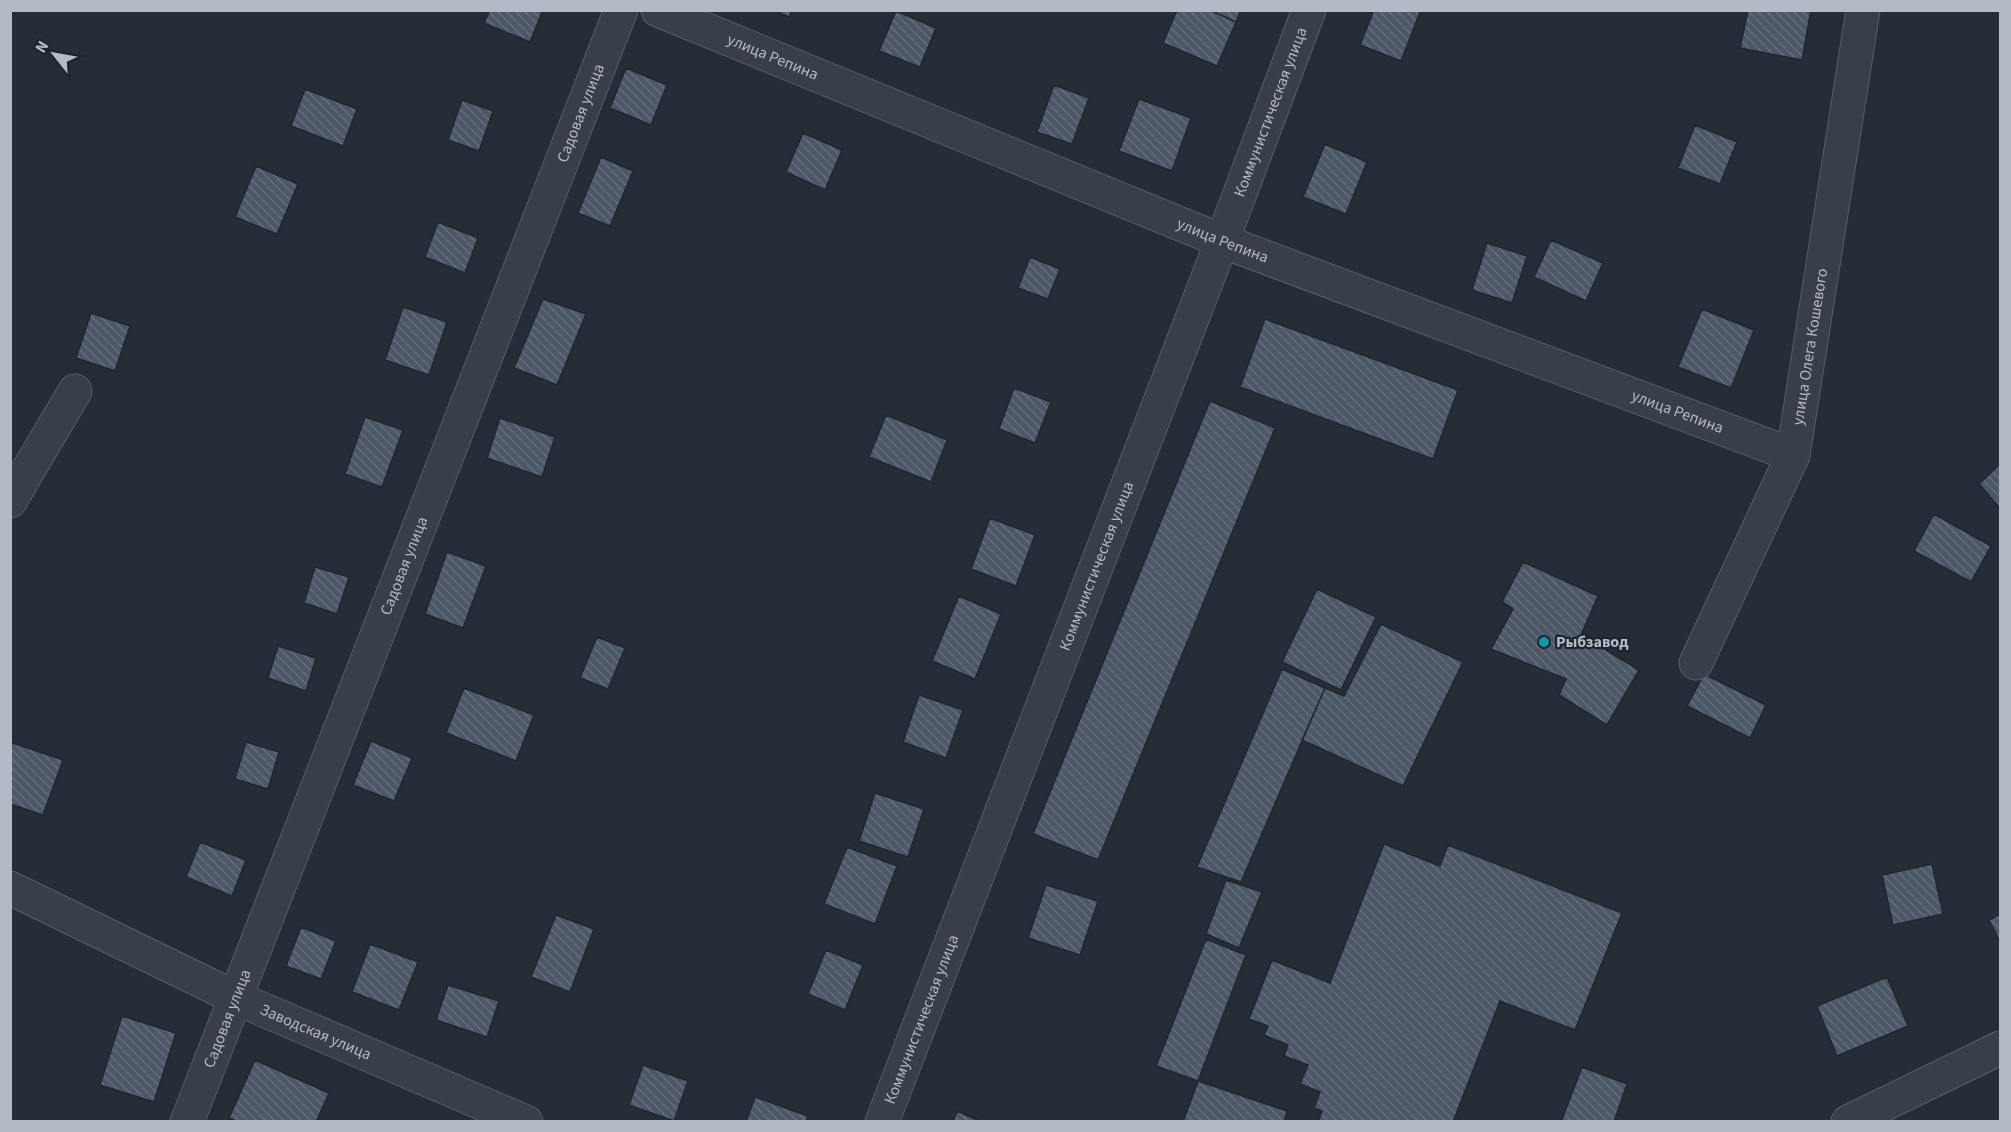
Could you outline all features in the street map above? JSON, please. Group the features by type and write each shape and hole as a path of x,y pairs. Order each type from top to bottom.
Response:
{"street":[{"name":"Садовая улица","path":"187,1122 621,10"},
{"name":"улица Репина","path":"658,10 1222,241 1794,455"},
{"name":"Коммунистическая улица","path":"882,1122 1309,10"},
{"name":"улица Олега Кошевого","path":"1696,663 1794,455 1863,10"},
{"path":"10,501 75,391"},
{"name":"Заводская улица","path":"10,888 236,998 526,1122"},
{"path":"1848,1122 2001,1048"}],"building":[{"path":"490,10 543,10 530,42 484,23"},
{"path":"773,10 792,10 789,17"},
{"path":"1177,10 1210,10 1236,22 1217,66 1163,43"},
{"path":"1210,10 1241,10 1236,22"},
{"path":"1374,10 1420,12 1401,61 1360,45"},
{"path":"1748,10 1811,10 1802,60 1740,48"},
{"path":"896,11 936,28 920,67 879,51"},
{"path":"626,68 667,85 651,125 610,108"},
{"path":"1054,85 1089,98 1072,144 1037,132"},
{"path":"305,89 357,109 343,146 291,126"},
{"path":"1139,99 1191,118 1172,171 1119,151"},
{"path":"462,100 493,111 479,151 448,140"},
{"path":"1695,125 1737,142 1720,184 1678,168"},
{"path":"803,133 842,150 825,190 786,172"},
{"path":"1325,144 1367,162 1346,214 1303,197"},
{"path":"601,157 633,171 610,226 578,213"},
{"path":"256,166 298,184 277,234 235,217"},
{"path":"438,222 478,238 465,273 425,257"},
{"path":"1551,240 1603,263 1586,301 1534,277"},
{"path":"1487,243 1527,256 1512,303 1472,290"},
{"path":"1030,257 1060,269 1048,299 1018,288"},
{"path":"543,299 586,314 557,385 514,368"},
{"path":"403,307 447,322 429,375 385,360"},
{"path":"1702,309 1754,330 1731,388 1678,367"},
{"path":"91,313 130,326 115,371 76,358"},
{"path":"1265,319 1458,390 1433,459 1240,387"},
{"path":"1014,388 1051,402 1035,443 999,429"},
{"path":"1210,401 1275,428 1098,860 1033,834"},
{"path":"886,415 947,440 931,482 869,457"},
{"path":"365,417 403,430 382,487 345,474"},
{"path":"500,418 555,437 542,477 487,458"},
{"path":"2000,464 2000,508 1979,484"},
{"path":"1934,514 1991,546 1971,582 1914,551"},
{"path":"990,518 1035,535 1016,586 971,569"},
{"path":"447,552 486,566 463,628 425,614"},
{"name":"Рыбзавод","path":"1523,562 1598,596 1581,635 1639,670 1607,725 1559,695 1566,679 1491,649 1513,609 1502,602"},
{"path":"315,567 349,577 337,614 304,603"},
{"path":"1317,589 1376,617 1341,690 1282,662"},
{"path":"959,596 1001,614 975,679 932,661"},
{"path":"1381,624 1463,662 1403,786 1302,740 1325,688 1344,696"},
{"path":"597,637 625,648 608,689 580,678"},
{"path":"278,646 316,658 306,691 268,678"},
{"path":"1282,669 1325,688 1241,882 1197,867"},
{"path":"1704,674 1766,705 1750,738 1687,706"},
{"path":"464,688 534,715 516,761 446,733"},
{"path":"919,695 963,710 946,758 903,742"},
{"path":"371,741 412,758 394,801 353,785"},
{"path":"10,742 63,760 43,815 10,804"},
{"path":"246,742 279,752 268,789 235,779"},
{"path":"875,793 924,809 908,857 859,841"},
{"path":"200,842 246,860 232,896 186,877"},
{"path":"1384,844 1440,866 1448,845 1622,913 1575,1030 1500,1001 1453,1122 1318,1122 1322,1111 1314,1108 1320,1092 1300,1084 1308,1065 1284,1056 1288,1045 1264,1035 1268,1026 1249,1019 1272,960 1330,983"},
{"path":"847,847 897,866 875,924 824,904"},
{"path":"1932,864 1943,914 1893,925 1882,875"},
{"path":"1226,880 1262,892 1239,948 1206,934"},
{"path":"1046,885 1098,901 1080,955 1028,938"},
{"path":"2000,914 2000,942 1989,920"},
{"path":"556,915 594,929 570,992 531,977"},
{"path":"301,927 336,941 321,979 286,966"},
{"path":"1206,939 1246,955 1198,1081 1156,1066"},
{"path":"370,944 418,962 399,1010 352,992"},
{"path":"826,950 863,965 845,1010 808,994"},
{"path":"1887,977 1908,1026 1837,1056 1817,1006"},
{"path":"448,985 499,1001 487,1037 436,1020"},
{"path":"122,1016 176,1033 154,1102 100,1085"},
{"path":"255,1060 329,1093 316,1122 238,1122 229,1118"},
{"path":"643,1065 688,1081 674,1121 629,1105"},
{"path":"1582,1067 1627,1084 1614,1122 1561,1122"},
{"path":"1198,1081 1287,1111 1284,1122 1183,1122"},
{"path":"755,1097 808,1116 806,1122 746,1122"},
{"path":"957,1111 982,1122 953,1122"}],"place":[{"name":"Рыбзавод","path":"1544,642"}]}
